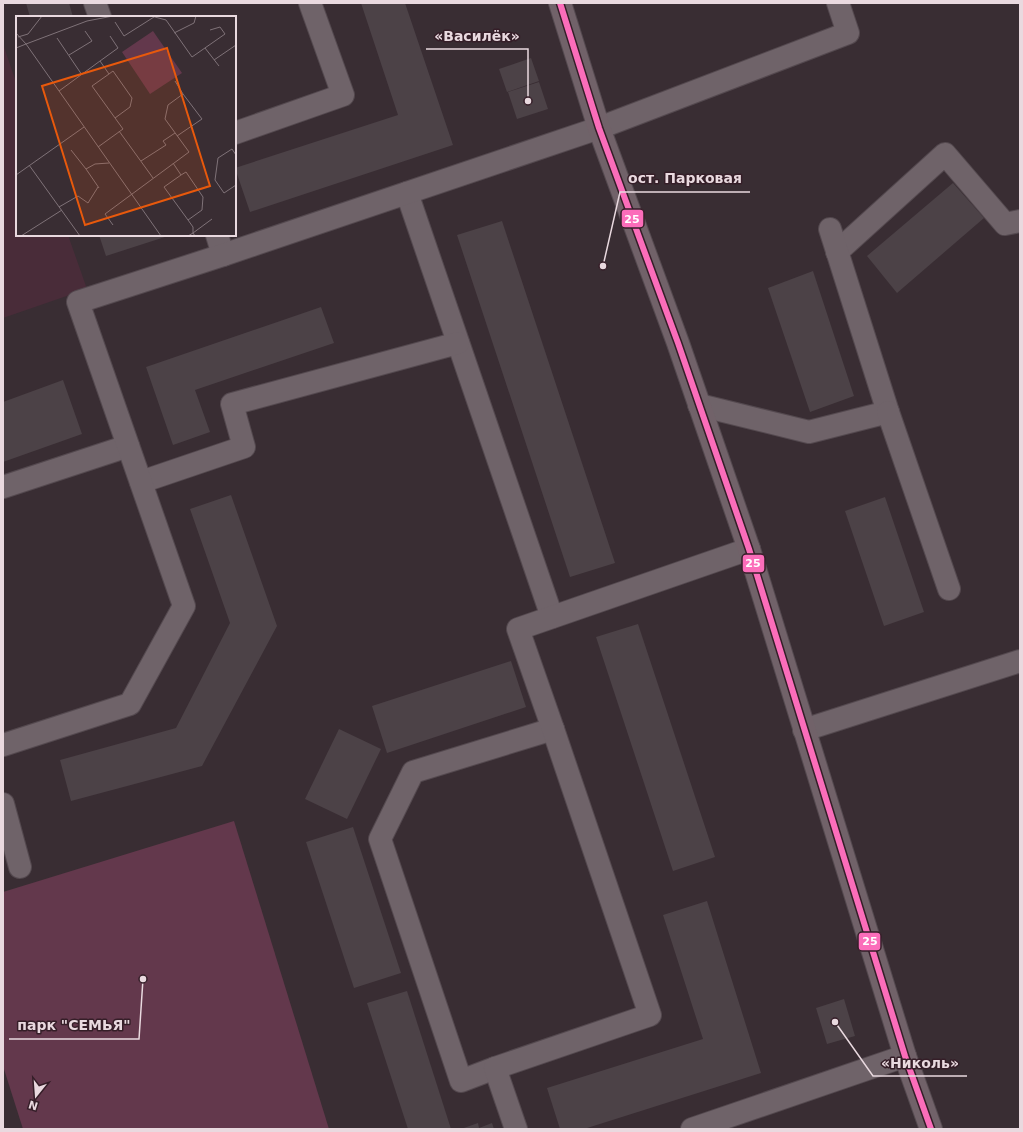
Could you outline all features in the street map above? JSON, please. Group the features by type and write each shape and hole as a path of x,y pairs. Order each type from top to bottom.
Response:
{"main road":[{"path":"560,3 599,128 678,343 749,549 905,1056 932,1129"}],"street":[{"path":"95,3 100,16"},
{"path":"236,133 343,95 310,3"},
{"path":"3,745 130,704 184,606 78,302 220,245 407,193 599,128 848,33 838,3"},
{"path":"837,252 945,154 1005,224 1020,221"},
{"path":"407,193 552,617"},
{"path":"830,229 888,412 949,589"},
{"path":"141,482 244,447 232,404 458,343"},
{"path":"699,405 809,432 888,412"},
{"path":"3,487 128,446"},
{"path":"553,729 413,772 380,839 461,1081 650,1015 553,729 518,629 749,549"},
{"path":"804,730 1020,661"},
{"path":"3,804 20,867"},
{"path":"699,1128 905,1056"},
{"path":"495,1068 516,1129"}],"shaded area":[{"path":"3,44 16,82 16,236 68,236 87,289 3,318"},
{"path":"234,821 329,1129 23,1129 3,1066 3,892"}],"building":[{"path":"26,3 69,3 73,16 30,16"},
{"path":"361,3 405,3 453,145 250,212 236,168 398,115"},
{"path":"531,58 539,81 507,92 499,69"},
{"path":"539,82 548,109 517,119 508,92"},
{"path":"953,183 984,218 897,293 867,256"},
{"path":"502,221 615,563 570,577 457,235"},
{"path":"99,236 168,236 106,256"},
{"path":"813,271 854,396 810,412 768,288"},
{"path":"321,307 334,343 195,390 210,432 173,445 146,367"},
{"path":"63,380 82,434 3,462 3,402"},
{"path":"231,495 277,626 202,766 71,801 60,760 176,728 230,623 190,509"},
{"path":"885,497 924,612 884,626 845,511"},
{"path":"638,624 715,857 673,871 596,637"},
{"path":"511,661 526,707 387,753 372,706"},
{"path":"339,729 381,749 347,819 305,799"},
{"path":"353,827 401,973 354,988 306,842"},
{"path":"707,901 761,1073 584,1129 560,1129 547,1088 703,1039 663,915"},
{"path":"407,991 451,1129 408,1129 367,1003"},
{"path":"844,999 855,1036 827,1044 816,1008"},
{"path":"478,1123 479,1128 492,1123 494,1129 461,1129"}],"transit line":[{"name":"25","path":"560,3 599,128 678,343 749,549 905,1056 931,1129"}],"place":[{"name":"«Василёк»","path":"528,101"},
{"name":"ост. Парковая","path":"603,266"},
{"name":"парк \"СЕМЬЯ\"","path":"143,979"},
{"name":"«Николь»","path":"835,1022"}]}
